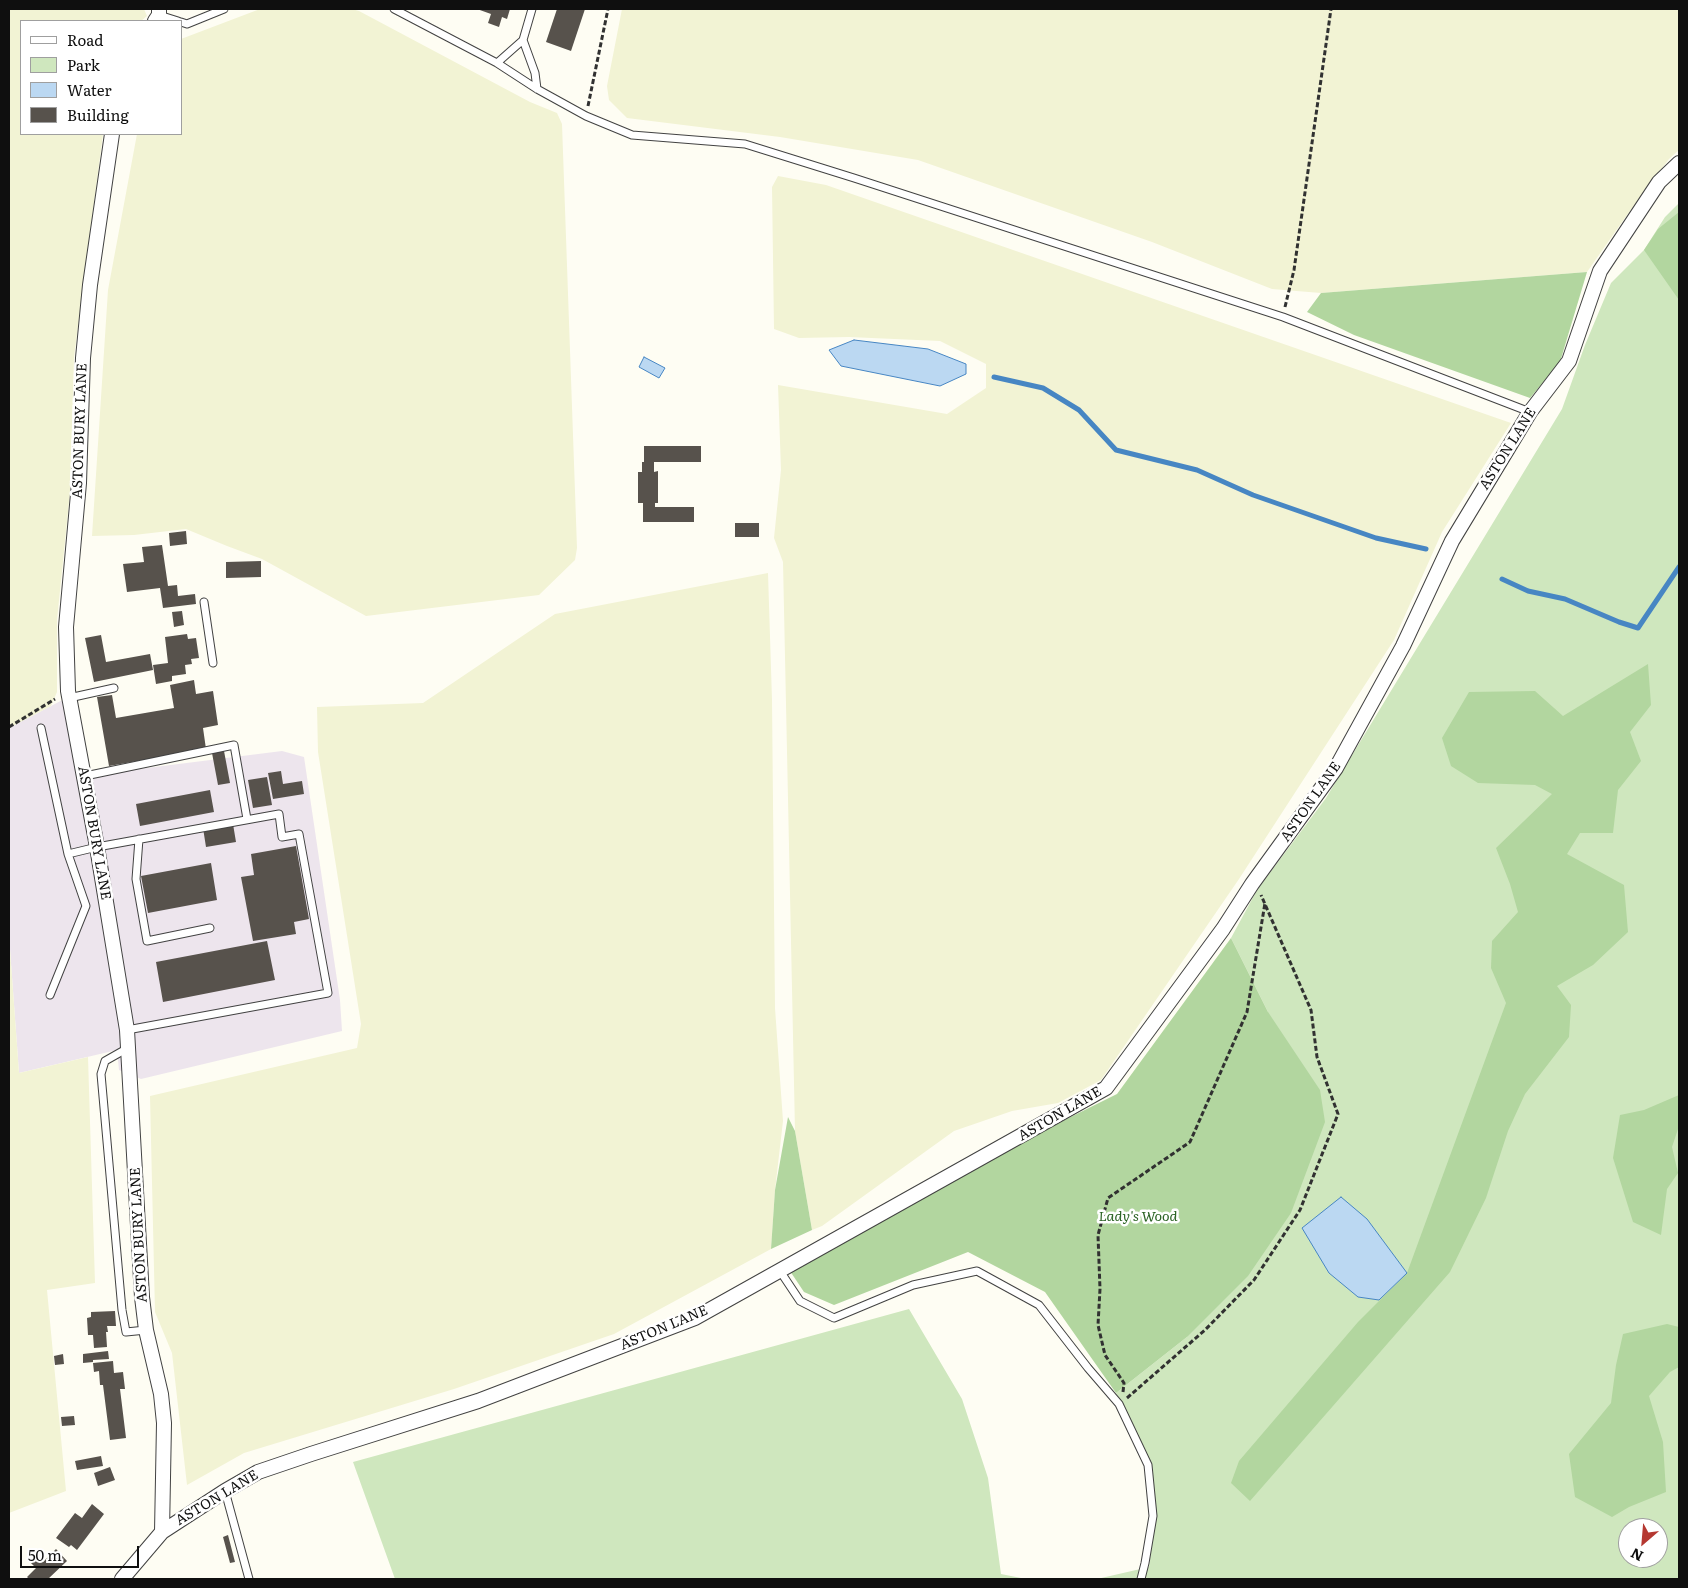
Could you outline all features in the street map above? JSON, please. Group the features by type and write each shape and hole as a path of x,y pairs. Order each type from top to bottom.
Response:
{"street":[{"name":"ASTON BURY LANE","path":"112,135 90,285 83,358 79,483 66,627 68,694 97,847 129,1047 142,1288 146,1330 161,1394 164,1423 162,1532"},
{"name":"ASTON LANE","path":"122,1579 162,1532 258,1472 478,1401 695,1318 1106,1088 1223,929 1252,884 1336,768 1403,646 1452,541 1530,412 1569,362 1600,271 1659,182 1679,163"}],"lane":[{"path":"182,23 186,24 224,9"},
{"path":"394,9 497,63 537,89 586,116 632,135 745,144 1283,317 1530,412"},
{"path":"497,63 523,40 532,9"},
{"path":"157,15 173,20"},
{"path":"523,40 535,73 537,89"},
{"path":"204,602 213,663"},
{"path":"68,694 114,688"},
{"path":"41,728 68,854 86,906 50,995"},
{"path":"84,776 234,745 247,819"},
{"path":"68,854 139,839 279,814 282,837 299,834 328,994 127,1030"},
{"path":"139,839 136,880 147,940 210,928"},
{"path":"129,1047 105,1061 101,1074 122,1310 126,1332 146,1330"},
{"path":"780,1271 800,1301 834,1318 913,1286 977,1271 1040,1305 1088,1368 1119,1404 1148,1466 1153,1516 1141,1579"},
{"path":"225,1491 249,1579"}],"path":[{"path":"586,116 608,9"},
{"path":"1283,317 1294,270 1331,9"},
{"path":"9,727 68,694"},
{"path":"1119,1404 1205,1330 1254,1280 1300,1210 1338,1114 1317,1057 1310,1010 1265,902 1252,884"},
{"path":"1123,1395 1124,1383 1105,1355 1098,1325 1100,1289 1098,1235 1108,1198 1190,1142 1247,1012 1265,902"}],"shaded area":[{"path":"72,695 91,775 282,751 304,757 340,1000 342,1031 141,1079 119,1070 117,1050 19,1073 9,936 9,728"}],"green space":[{"path":"9,9 144,9 147,16 142,20 20,20 20,135 103,135 74,357 70,492 57,620 57,692 51,706 9,728"},
{"path":"260,9 352,9 530,102 557,113 562,124 577,548 575,560 539,595 366,616 262,559 186,529 134,535 92,536 108,290 137,135 182,135 182,39"},
{"path":"622,9 1679,9 1679,150 1669,159 1587,272 1321,293 1272,289 1152,242 918,160 780,137 627,118 609,100 607,86"},
{"path":"778,176 826,185 1511,423 1442,532 1394,640 1239,879 1101,1080 1058,1103 1012,1111 954,1131 822,1226 812,1230 795,1131 783,562 774,538 781,470 778,385 947,414 986,388 986,364 940,341 849,337 799,338 774,329 772,187"},
{"path":"1679,203 1679,1579 1097,1579 1149,1567 1155,1515 1151,1465 1116,1393 1187,1337 1268,1012 1231,938 1257,890 1326,798 1562,409 1585,345 1611,283 1644,250 1665,217"},
{"path":"1679,212 1679,300 1644,250 1658,229"},
{"path":"1587,272 1560,362 1530,398 1354,335 1307,312 1321,293"},
{"path":"768,573 772,700 775,1008 783,1121 775,1190 771,1249 614,1334 454,1389 244,1453 187,1485 172,1353 155,1312 150,1096 357,1048 361,1024 318,752 317,707 423,703 555,614"},
{"path":"1648,664 1651,705 1630,732 1641,761 1618,790 1613,833 1580,833 1567,854 1624,885 1628,932 1593,965 1557,986 1571,1005 1569,1037 1525,1094 1508,1131 1486,1198 1450,1272 1250,1501 1231,1483 1239,1461 1358,1322 1407,1273 1506,1003 1491,968 1492,941 1518,912 1510,884 1496,848 1552,794 1535,785 1478,783 1451,766 1442,738 1469,692 1535,691 1563,716"},
{"path":"9,936 19,1073 88,1057 95,1283 47,1290 66,1491 9,1513"},
{"name":"Lady's Wood","path":"1231,938 1268,1012 1320,1090 1325,1122 1291,1213 1248,1276 1187,1337 1116,1393 1045,1292 968,1252 834,1305 804,1292 790,1271 996,1154 1117,1094"},
{"path":"1679,1095 1679,1126 1672,1147 1678,1173 1667,1189 1661,1235 1633,1222 1613,1158 1620,1115 1644,1110"},
{"path":"788,1117 795,1131 812,1230 771,1249 775,1190"},
{"path":"909,1309 962,1399 988,1478 1001,1574 1026,1579 395,1579 353,1462"},
{"path":"1667,1324 1679,1327 1679,1367 1670,1372 1649,1396 1663,1442 1666,1492 1629,1507 1612,1517 1575,1497 1569,1454 1611,1403 1616,1365 1623,1334"}],"water":[{"path":"854,340 928,349 966,364 966,374 940,386 841,366 829,350"},
{"path":"644,357 665,368 659,378 639,367"},
{"path":"1341,1197 1367,1219 1407,1273 1379,1300 1358,1297 1329,1273 1302,1228"}],"building":[{"path":"477,9 510,9 507,19 502,17 499,27 488,23 491,14"},
{"path":"557,9 585,9 571,51 546,42"},
{"path":"644,446 701,446 701,462 654,462 654,472 658,471 658,503 655,503 655,507 694,507 694,522 643,522 643,503 638,503 638,472 642,472"},
{"path":"735,523 759,523 759,537 735,537"},
{"path":"186,531 187,544 170,546 169,533"},
{"path":"162,545 168,586 177,585 178,596 195,594 196,604 163,608 160,588 127,592 123,564 144,562 142,547"},
{"path":"261,561 261,577 226,578 226,562"},
{"path":"182,611 184,625 174,627 172,612"},
{"path":"187,634 188,639 196,638 199,658 191,659 192,664 185,665 186,674 172,676 172,681 156,684 153,665 168,663 165,637"},
{"path":"101,635 106,662 150,654 153,670 94,682 85,638"},
{"path":"194,680 196,694 213,691 218,725 203,728 206,749 109,766 97,697 112,695 116,718 174,708 170,685"},
{"path":"224,751 230,783 218,785 212,753"},
{"path":"281,771 283,784 302,781 304,794 273,799 268,773"},
{"path":"267,777 272,805 253,808 248,780"},
{"path":"210,790 214,812 140,826 136,804"},
{"path":"233,824 236,842 206,847 203,828"},
{"path":"296,846 309,919 294,922 296,934 253,941 241,877 254,875 251,854"},
{"path":"211,863 217,900 148,913 141,876"},
{"path":"267,941 275,980 163,1002 156,962"},
{"path":"115,1311 116,1326 107,1326 107,1347 94,1348 93,1335 88,1335 87,1318 91,1317 91,1312"},
{"path":"108,1351 109,1359 83,1363 83,1354"},
{"path":"63,1354 64,1364 55,1365 54,1356"},
{"path":"113,1361 114,1373 123,1372 125,1389 120,1389 126,1438 110,1440 103,1385 100,1385 99,1371 94,1372 93,1363"},
{"path":"74,1416 75,1425 62,1426 61,1417"},
{"path":"101,1456 103,1466 77,1470 75,1461"},
{"path":"110,1467 115,1480 98,1486 94,1473"},
{"path":"92,1504 104,1514 77,1550 56,1538 75,1513 82,1518"},
{"path":"228,1535 235,1562 230,1563 223,1537"},
{"path":"56,1549 67,1561 48,1579 29,1579 27,1577 36,1568 29,1561 36,1554 43,1562"}],"waterway":[{"path":"994,377 1043,388 1079,410 1116,450 1197,470 1253,495 1376,538 1426,549"},
{"path":"1502,579 1528,591 1565,599 1638,628 1679,567"}]}
